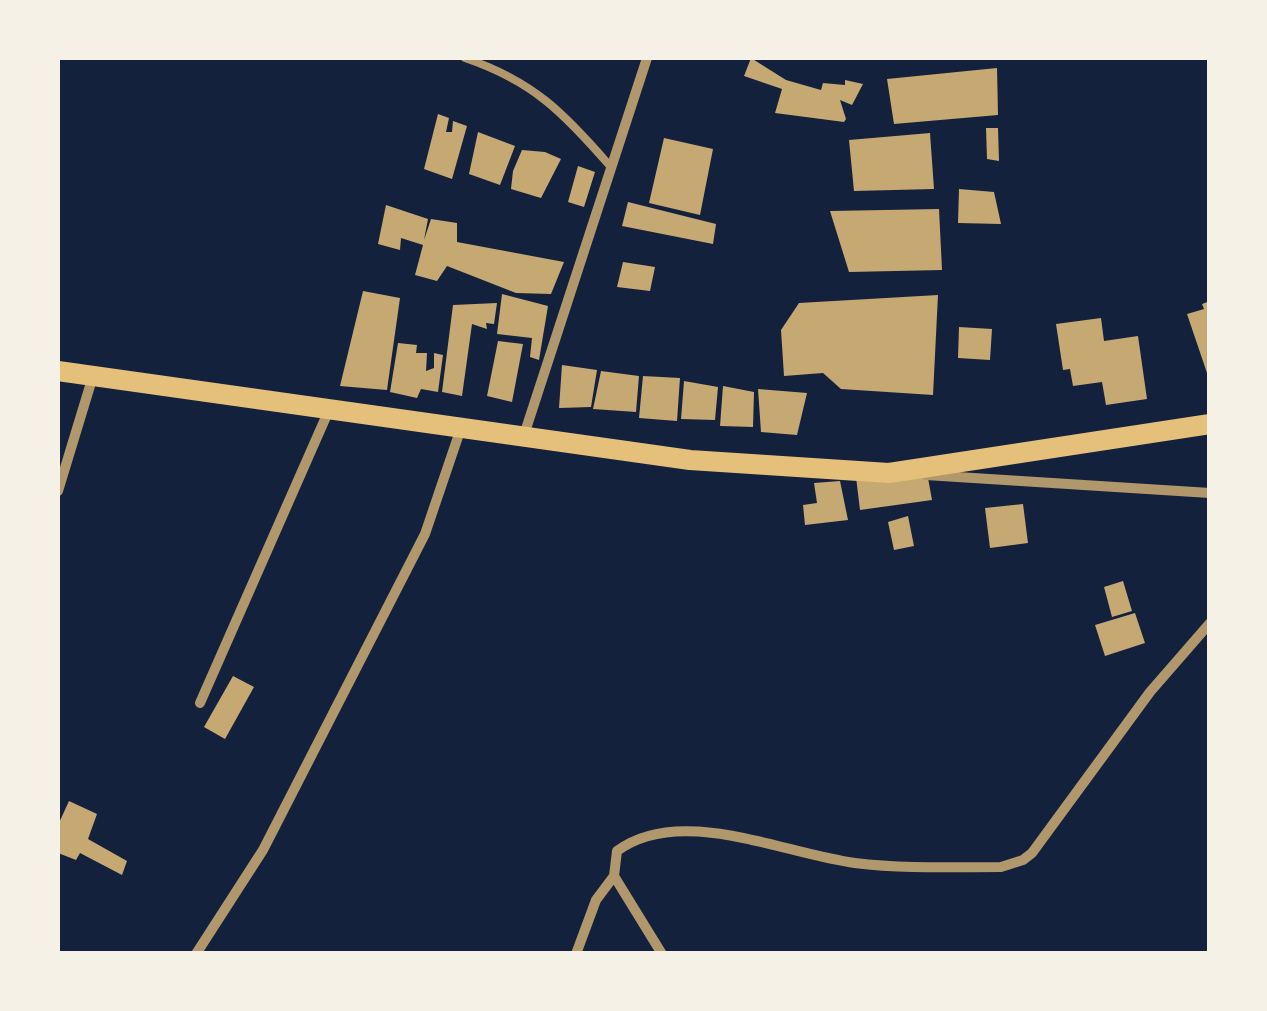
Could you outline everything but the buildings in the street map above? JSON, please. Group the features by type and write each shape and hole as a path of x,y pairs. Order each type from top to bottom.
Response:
{"main road":[{"path":"58,371 690,460 889,473 1210,424"}],"street":[{"path":"524,435 647,58"},
{"path":"58,492 93,376"},
{"path":"200,704 329,409"},
{"path":"196,954 263,850 425,534 461,428"},
{"path":"889,473 1210,493"},
{"path":"576,954 596,900 614,876 617,850 631,840 667,831 719,836 854,863 916,867 1012,865 1032,852 1150,692 1210,622"},
{"path":"614,876 662,954"}],"lane":[{"path":"465,58 500,70 532,89 610,166"}]}
